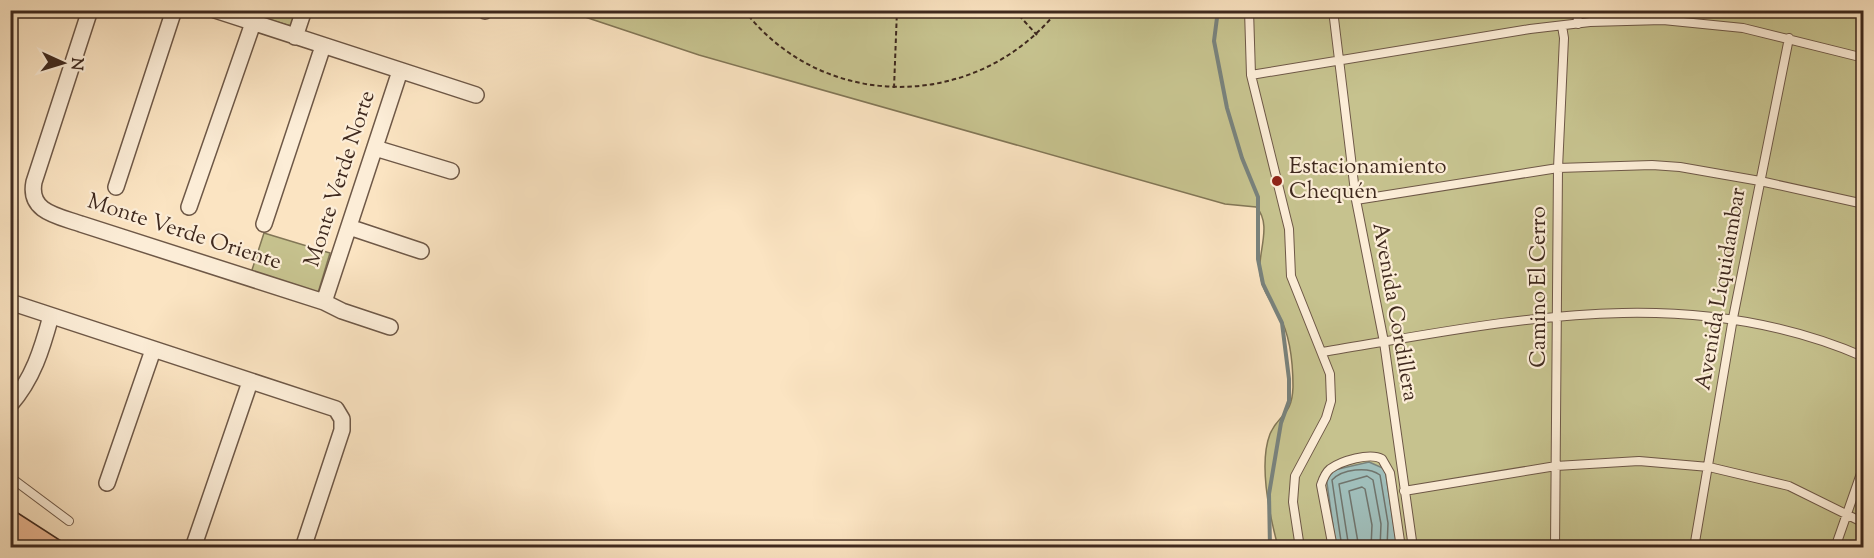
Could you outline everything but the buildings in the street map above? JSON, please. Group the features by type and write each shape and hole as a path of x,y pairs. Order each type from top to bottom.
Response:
{"street":[{"name":"Monte Verde Oriente","path":"90,10 34,182 34,201 46,212 324,302 342,311 390,327"},
{"path":"116,187 174,10"},
{"path":"215,10 476,95"},
{"path":"295,37 304,10"},
{"path":"189,207 253,23"},
{"path":"264,224 324,46"},
{"name":"Monte Verde Norte","path":"324,302 400,71"},
{"path":"375,148 451,171"},
{"path":"349,227 421,251"},
{"path":"10,302 250,382 331,406 342,419 342,430 303,548"},
{"path":"10,405 26,387 42,349 51,316"},
{"path":"108,483 153,350"},
{"path":"193,548 250,382"}],"lane":[{"path":"1249,10 1251,75 1289,229 1292,276 1330,374 1331,401 1326,418 1295,476 1293,502 1300,548"},
{"name":"Avenida Cordillera","path":"1333,10 1356,200 1384,342 1413,548"},
{"path":"1577,10 1578,24"},
{"path":"1251,75 1530,29 1578,24 1693,22 1743,28 1863,58"},
{"name":"Camino El Cerro","path":"1555,548 1558,168 1564,64 1562,26"},
{"name":"Avenida Liquidambar","path":"1694,548 1733,318 1789,38"},
{"path":"1356,200 1558,168 1680,167 1760,181 1863,204"},
{"path":"1322,352 1558,315 1659,311 1733,318 1809,336 1863,357"},
{"path":"1333,548 1321,485 1323,477 1337,465 1371,456 1382,459 1390,473 1401,548"},
{"path":"1404,491 1556,466 1639,461 1708,466 1789,486 1863,523"},
{"path":"1835,548 1863,465"},
{"path":"10,477 69,521"}],"path":[{"path":"744,10 777,44 812,66 851,81 894,88 928,86 962,78 995,64 1037,36 1058,10"},
{"path":"747,15 752,10"},
{"path":"894,88 897,10"},
{"path":"1014,10 1037,36"}],"shaded area":[{"path":"240,11 296,11 291,26"},
{"path":"567,11 1863,11 1863,547 1278,547 1266,491 1265,461 1270,434 1290,404 1293,387 1292,369 1286,331 1261,280 1260,266 1264,230 1261,214 1256,207 1225,204 699,55"},
{"path":"264,233 330,253 318,293 251,273"}],"water":[{"path":"1369,462 1385,469 1396,540 1392,548 1336,547 1326,476 1334,470"}],"waterway":[{"path":"1218,10 1214,41 1227,108 1242,158 1258,197 1258,259 1263,284 1282,323 1289,379 1289,401 1281,423 1269,494 1270,548"}],"place":[{"name":"Estacionamiento Chequén","path":"1277,181"}]}
